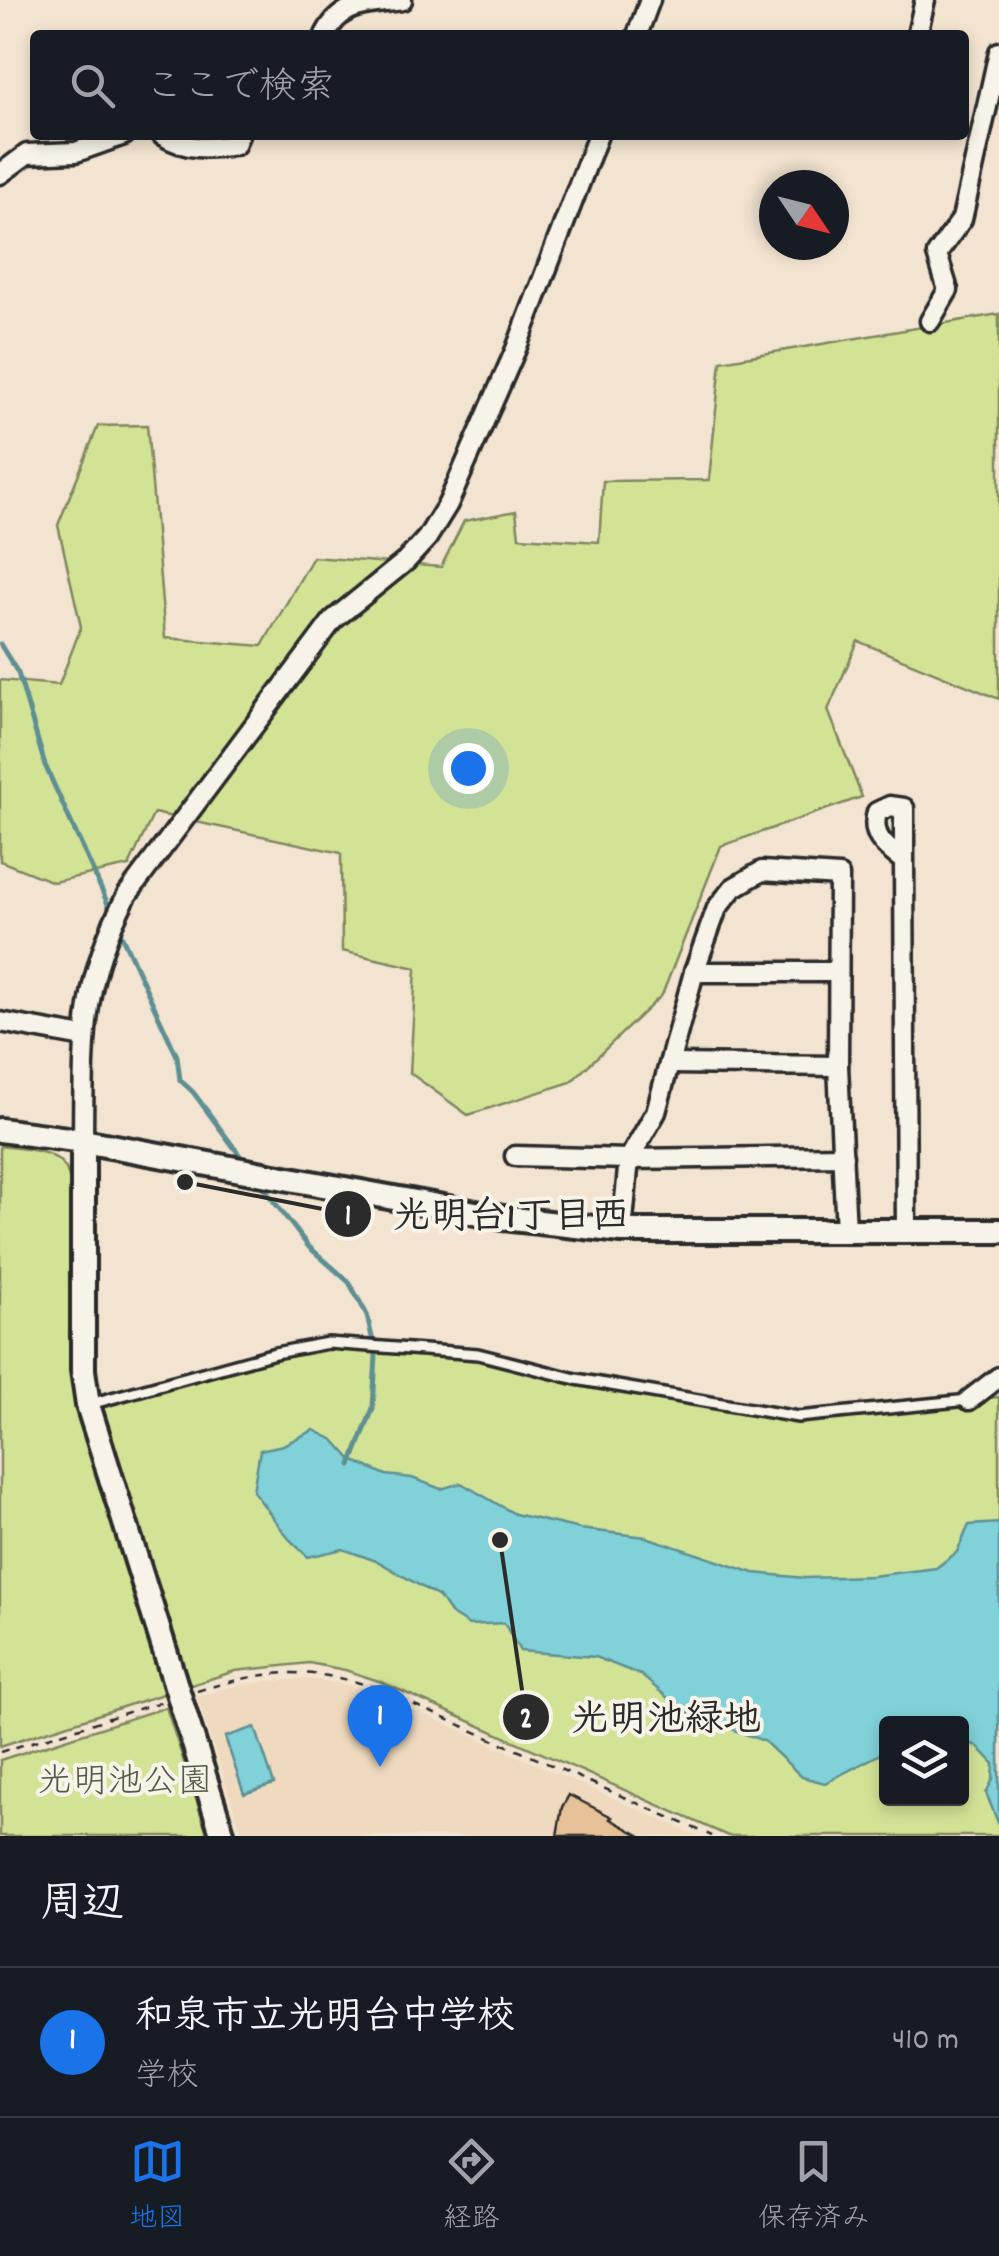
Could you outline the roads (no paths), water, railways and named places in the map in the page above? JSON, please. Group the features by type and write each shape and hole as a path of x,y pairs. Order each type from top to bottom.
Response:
{"street":[{"path":"328,30 340,12 402,0"},
{"path":"639,30 650,0"},
{"path":"917,30 925,0"},
{"path":"930,321 948,290 938,254 962,219 999,52"},
{"path":"0,174 27,154 76,152 110,140"},
{"path":"173,140 190,148 205,149 234,144 236,140"},
{"path":"224,1836 88,1405 82,1370 84,1037 96,962 127,895 333,620 406,561 427,538 448,504 516,349 596,140"},
{"path":"904,861 906,1230"},
{"path":"622,1232 629,1158 656,1112 694,972 717,908 734,888 762,871 839,876 838,1066 846,1231"},
{"path":"694,972 838,972"},
{"path":"0,1022 84,1037"},
{"path":"670,1064 838,1066"},
{"path":"0,1130 83,1141 503,1218 622,1232 999,1231"},
{"path":"515,1156 842,1156"},
{"path":"969,1400 999,1377"}],"lane":[{"path":"88,1405 275,1352 328,1343 478,1354 576,1380 798,1417 969,1400"}],"water":[{"path":"314,1430 334,1440 352,1460 386,1475 412,1478 441,1489 461,1483 515,1514 580,1529 646,1537 754,1573 805,1578 872,1576 936,1568 957,1552 969,1525 999,1523 999,1825 986,1793 993,1779 994,1764 969,1743 969,1716 879,1716 879,1755 825,1783 802,1777 764,1741 683,1711 641,1675 595,1657 520,1651 504,1623 469,1625 450,1613 439,1597 379,1562 343,1549 308,1557 289,1539 253,1491 260,1450 283,1445"},
{"path":"255,1727 274,1784 244,1794 225,1737"}],"waterway":[{"path":"0,644 18,673 45,765 112,913"},
{"path":"118,928 177,1056 180,1080 244,1161"},
{"path":"259,1182 308,1246 349,1282 367,1315 376,1355 373,1408 351,1465"}],"place":[{"name":"光明台1丁目西","path":"185,1182"},
{"name":"光明池緑地","path":"500,1540"},
{"name":"和泉市立光明台中学校","path":"380,1767"}],"park label":[{"name":"光明池公園","path":"125,1779"}]}
